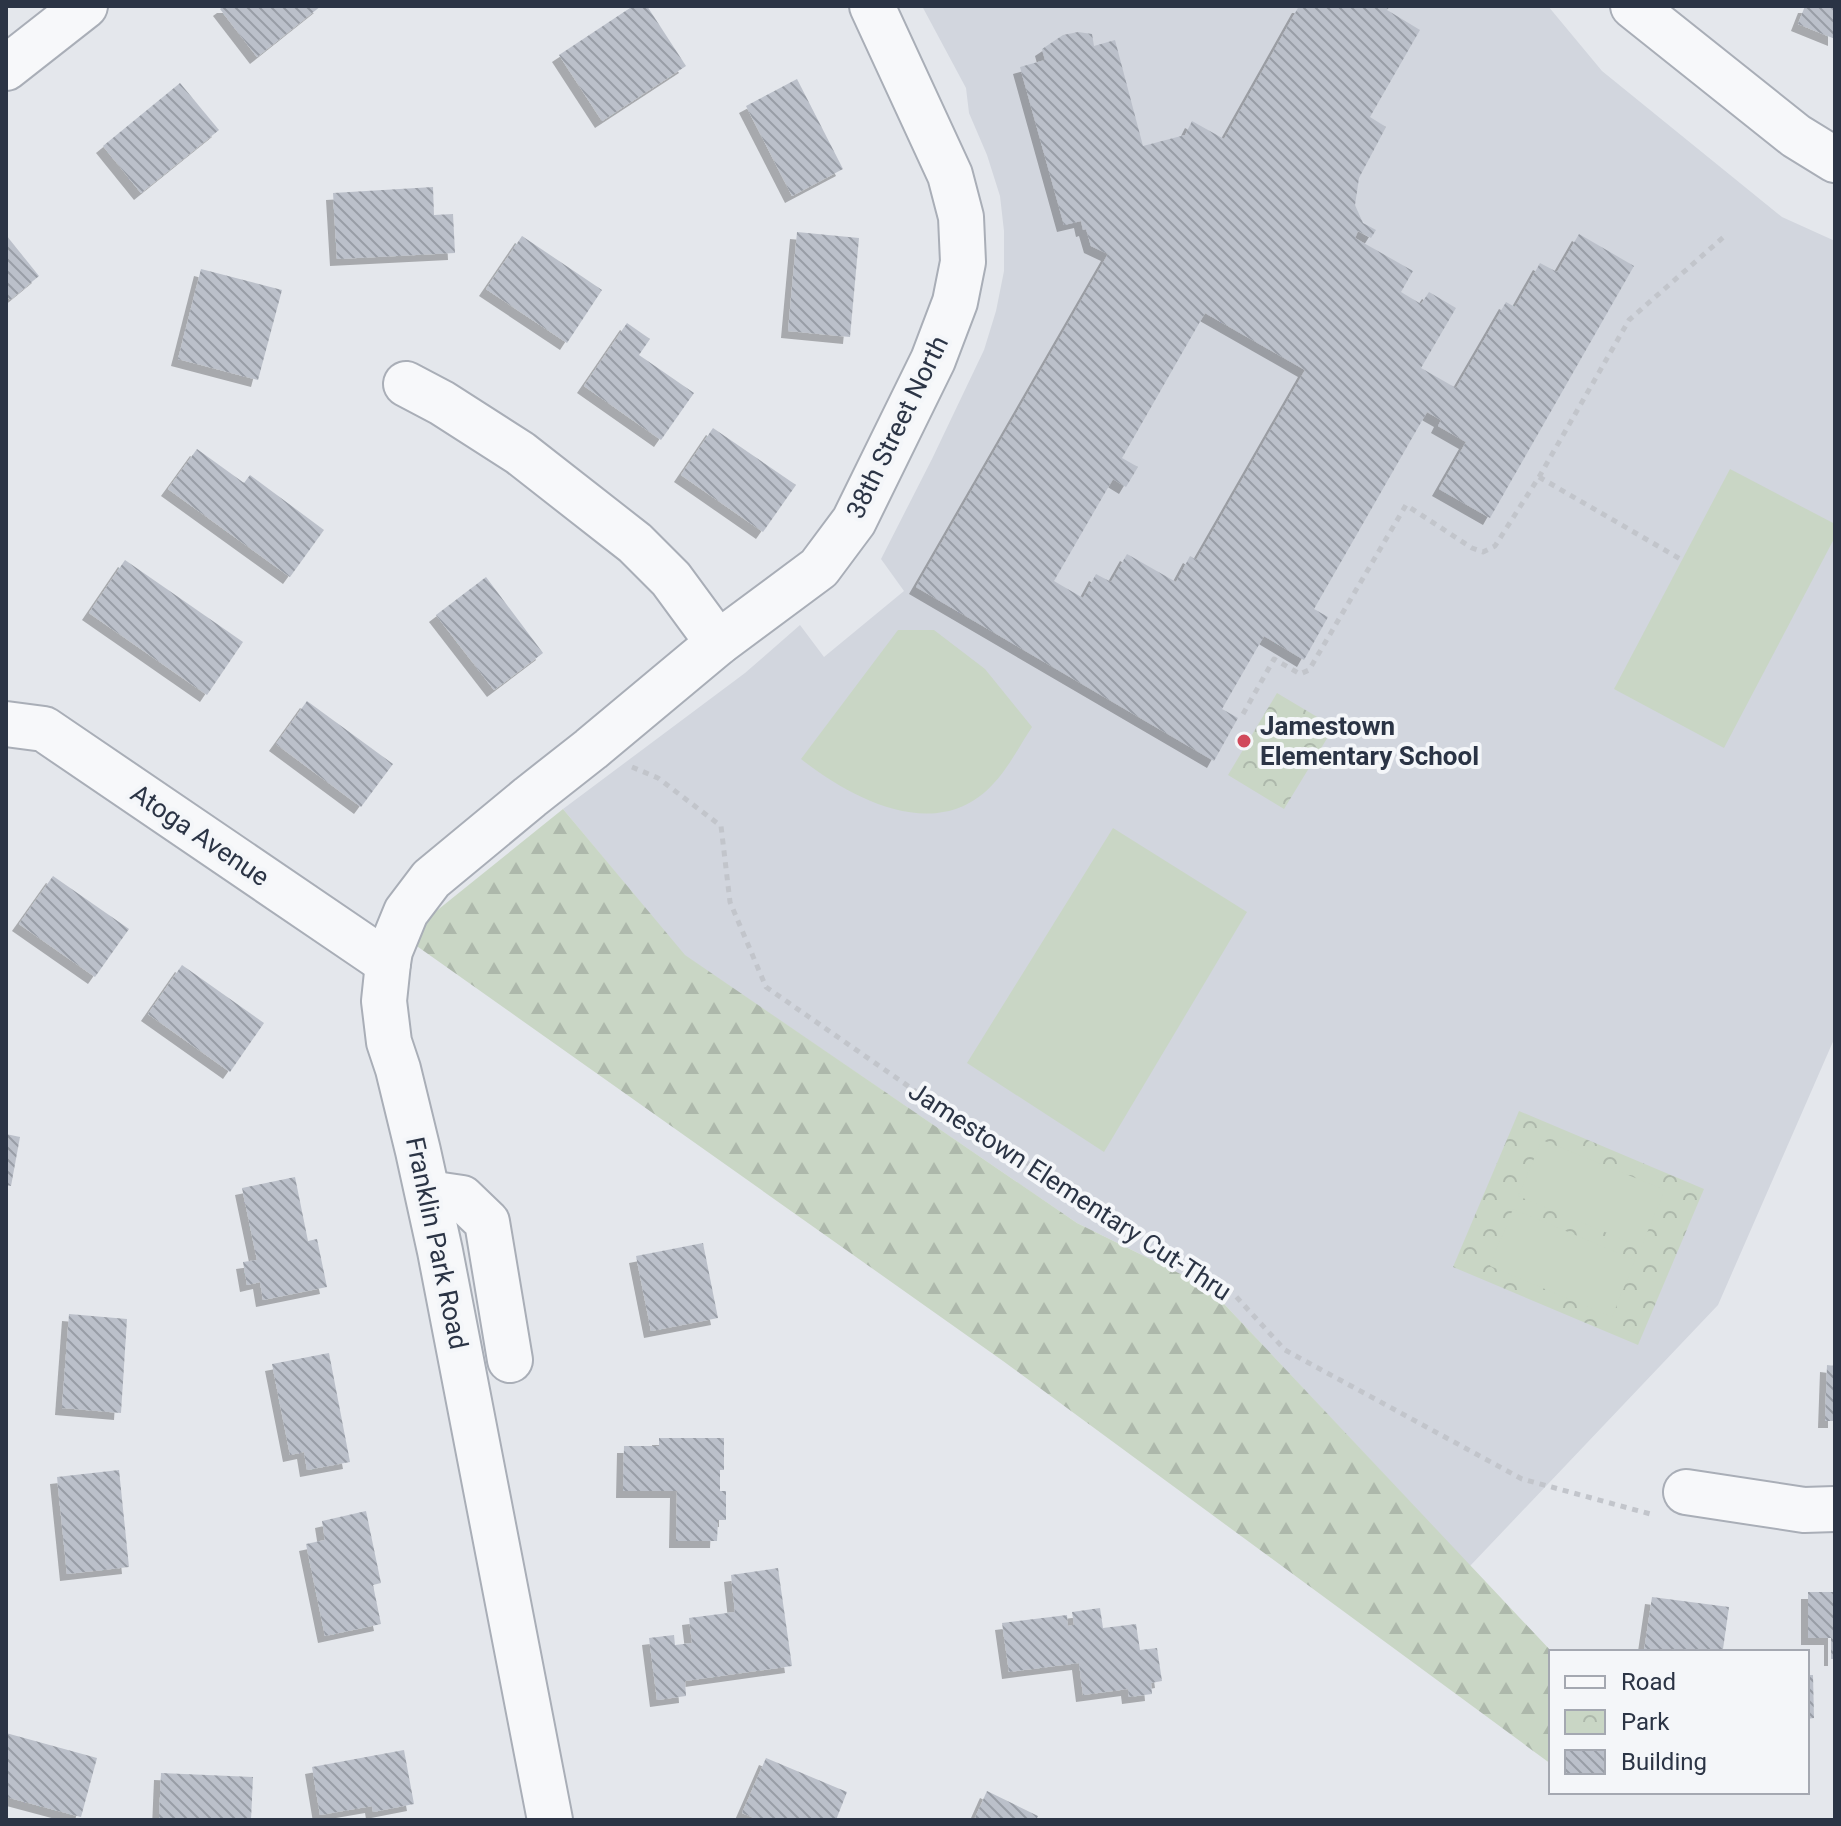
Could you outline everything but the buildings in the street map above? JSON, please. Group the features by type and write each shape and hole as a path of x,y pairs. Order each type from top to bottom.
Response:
{"street":[{"path":"6,68 85,6"},
{"name":"38th Street North","path":"591,749 718,643 819,568 854,521 933,360 955,302 963,262 961,217 950,175 872,6"},
{"path":"1633,6 1796,136 1835,160"},
{"path":"406,384 520,453 635,543 671,579 718,643"},
{"name":"Atoga Avenue","path":"6,724 44,729 388,963"},
{"name":"Franklin Park Road","path":"550,1820 428,1193 389,1042 384,1001 390,951 406,912 431,879 591,749"},
{"path":"428,1193 462,1198 487,1222 510,1360"},
{"path":"1675,1505 1835,1509"}],"path":[{"path":"1243,714 1274,659 1300,674 1309,670 1406,505 1472,548 1483,552 1495,546 1539,477 1629,320 1727,234"},
{"path":"1539,477 1682,560"},
{"name":"Jamestown Elementary Cut-Thru","path":"591,749 658,778 721,826 730,902 766,987 941,1109 1231,1291 1285,1350 1522,1479 1675,1505"}],"shaded area":[{"name":"Jamestown Elementary School","path":"922,6 1548,6 1602,71 1782,217 1835,241 1835,1037 1718,1305 1470,1566 1209,1288 1077,1223 684,955 563,809 745,673 800,625 824,657 904,591 881,559 984,350 1004,271 1000,196 969,113 966,88"}],"green space":[{"path":"1730,469 1835,524 1835,537 1724,748 1614,689"},
{"path":"898,630 934,630 985,669 1032,727 994,783 972,801 948,811 922,813 896,810 870,801 845,789 801,759"},
{"path":"1277,693 1334,727 1284,809 1228,775"},
{"path":"563,809 685,955 1077,1223 1209,1288 1550,1650 1549,1763 1003,1361 404,937"},
{"path":"1113,828 1247,912 1104,1152 967,1063"},
{"path":"1519,1111 1704,1189 1638,1345 1453,1267"},
{"path":"1542,1140 1665,1190 1641,1247 1518,1196"},
{"path":"1513,1209 1635,1260 1612,1317 1490,1266"}],"place":[{"name":"Jamestown Elementary School","path":"1244,741"}]}
